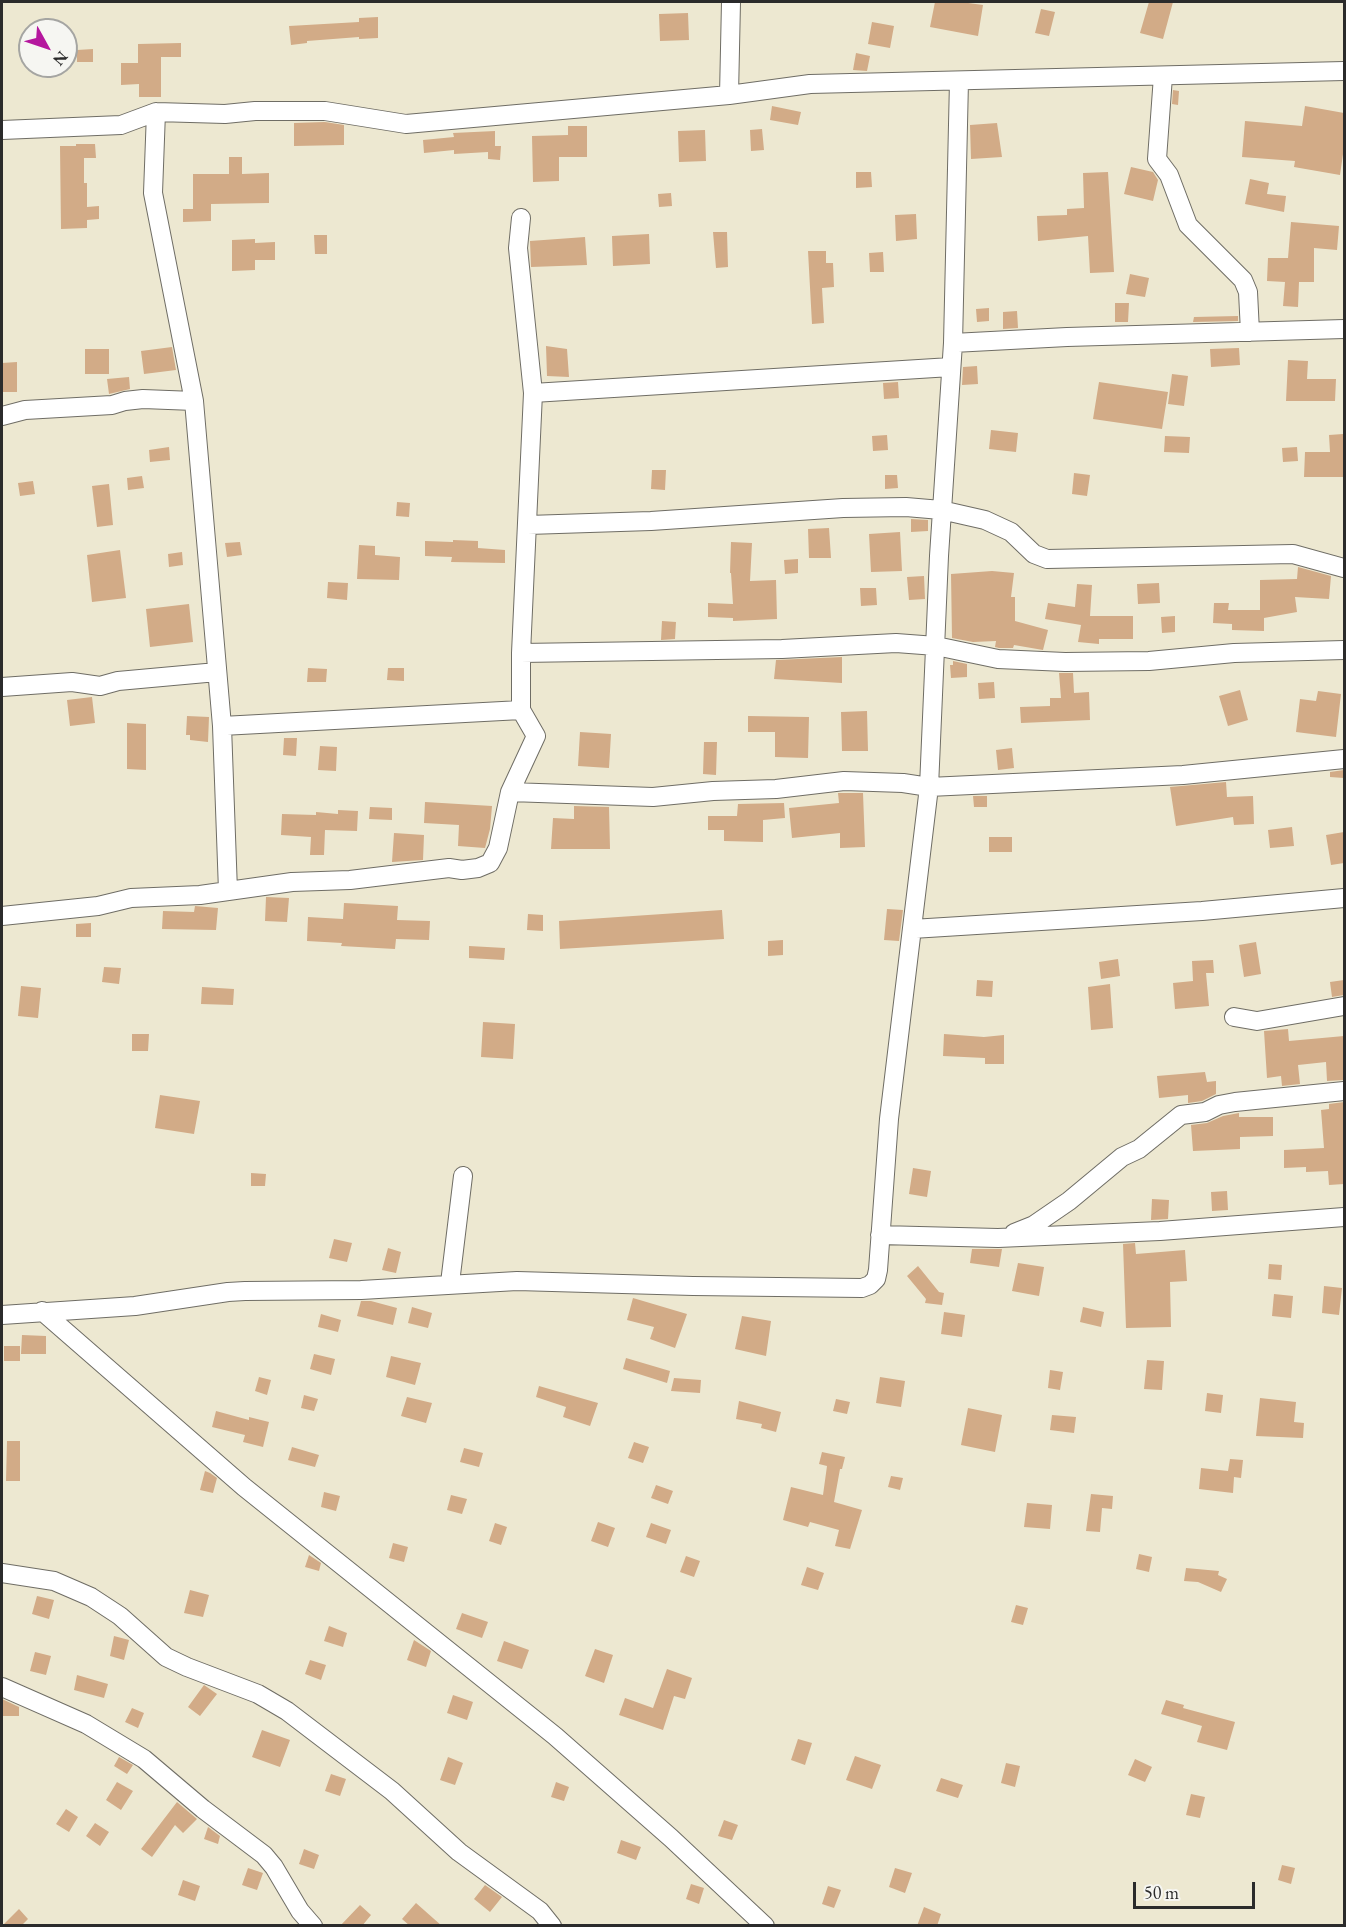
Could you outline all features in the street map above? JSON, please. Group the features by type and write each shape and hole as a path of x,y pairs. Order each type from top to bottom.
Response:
{"street":[{"path":"729,95 731,2"},
{"path":"2,130 121,125 156,112 225,114 255,111 325,111 406,124 729,95 810,84 1344,71"},
{"path":"1163,76 1157,159 1169,175 1188,225 1243,280 1248,292 1250,332"},
{"path":"2,1315 135,1306 228,1292 361,1290 450,1283 517,1281 693,1286 862,1287 870,1285 876,1279 889,1119 929,787 941,510 953,343 959,81"},
{"path":"156,112 153,193 194,401 222,726 228,891"},
{"path":"2,916 98,906 131,898 200,895 292,882 350,880 450,868 462,870 478,868 490,863 498,848 510,792 536,735 521,710 521,653 533,393 518,248 521,218"},
{"path":"953,343 1344,329"},
{"path":"533,393 951,367"},
{"path":"2,416 25,410 112,405 143,399 194,401"},
{"path":"528,525 651,521 864,507 906,507 941,510 985,520 1011,532 1034,555 1047,560 1293,554 1344,568"},
{"path":"521,653 782,649 896,643 936,646 998,659 1065,662 1149,661 1234,653 1344,650"},
{"path":"2,687 72,682 100,686 118,681 218,672"},
{"path":"222,726 521,710"},
{"path":"510,792 642,797 768,789 844,781 903,783 929,787 1183,775 1344,759"},
{"path":"912,929 1202,911 1344,898"},
{"path":"1234,1017 1257,1021 1344,1006"},
{"path":"998,1238 1034,1225 1181,1115 1204,1112 1235,1102 1344,1091"},
{"path":"450,1283 463,1176"},
{"path":"880,1235 998,1238 1160,1231 1344,1216"},
{"path":"42,1311 244,1487 555,1736 671,1838 765,1926"},
{"path":"2,1573 54,1581 91,1597 120,1616 166,1657 186,1667 258,1694 286,1711 392,1791 459,1852 540,1911 552,1926"},
{"path":"2,1687 86,1724 144,1759 203,1809 264,1854 300,1911 313,1926"}],"building":[{"path":"935,2 983,5 978,36 930,27"},
{"path":"1149,2 1173,2 1163,39 1140,33"},
{"path":"1041,9 1055,12 1049,36 1035,33"},
{"path":"688,13 689,40 660,41 659,14"},
{"path":"378,17 378,38 359,39 359,37 307,41 307,43 291,45 289,26 359,22 359,18"},
{"path":"872,22 894,26 890,48 868,44"},
{"path":"181,43 181,57 161,57 161,97 139,97 139,84 121,85 121,63 138,63 138,44"},
{"path":"93,49 93,62 78,62 78,50"},
{"path":"856,53 870,56 867,71 853,70"},
{"path":"1173,90 1179,91 1178,105 1172,104"},
{"path":"772,106 801,112 798,125 770,120"},
{"path":"1305,106 1344,113 1344,147 1340,175 1294,167 1295,161 1242,157 1245,121 1302,126"},
{"path":"325,122 344,125 344,145 294,146 294,123"},
{"path":"997,123 1002,157 971,159 970,125"},
{"path":"568,126 587,126 587,157 559,157 559,181 533,182 532,136 568,135"},
{"path":"762,129 764,150 751,151 750,130"},
{"path":"705,130 706,161 679,162 678,131"},
{"path":"495,131 495,146 501,146 500,160 488,159 488,152 454,154 454,150 424,153 423,140 454,137 453,133"},
{"path":"76,144 95,144 96,158 84,158 84,183 87,183 87,207 99,206 99,219 87,220 87,228 61,229 60,146 76,146"},
{"path":"229,157 242,157 242,174 269,173 269,203 211,204 211,221 183,222 183,209 193,209 193,174 229,174"},
{"path":"1131,167 1153,172 1158,180 1153,201 1124,194"},
{"path":"856,172 871,172 872,187 856,188"},
{"path":"1108,172 1114,272 1090,273 1088,236 1038,241 1037,216 1067,215 1067,209 1084,208 1083,173"},
{"path":"1250,179 1269,183 1267,194 1286,196 1284,212 1245,204"},
{"path":"671,193 672,206 659,207 658,194"},
{"path":"916,214 917,239 896,241 895,215"},
{"path":"1291,222 1339,226 1337,250 1314,248 1314,282 1299,282 1298,307 1283,306 1285,282 1267,281 1268,258 1288,258"},
{"path":"713,232 727,232 728,267 716,268"},
{"path":"649,234 650,264 613,266 612,236"},
{"path":"314,235 327,235 327,254 315,254"},
{"path":"585,237 587,265 531,267 530,241"},
{"path":"255,239 255,243 275,242 275,260 255,260 255,270 232,271 232,240"},
{"path":"808,251 826,251 826,263 833,263 834,287 822,288 824,323 812,324"},
{"path":"883,252 884,272 870,272 869,253"},
{"path":"1130,274 1149,278 1145,297 1126,294"},
{"path":"1115,303 1129,303 1128,322 1115,322"},
{"path":"989,308 989,321 977,322 976,309"},
{"path":"1017,311 1018,328 1003,329 1003,312"},
{"path":"1238,316 1238,321 1193,322 1194,317"},
{"path":"546,346 567,349 569,377 547,376"},
{"path":"172,347 176,370 144,374 141,351"},
{"path":"1239,348 1240,365 1211,367 1210,349"},
{"path":"85,349 109,349 109,374 85,374"},
{"path":"1288,360 1308,361 1307,379 1336,379 1335,401 1286,401"},
{"path":"17,362 17,392 2,392 2,363"},
{"path":"977,366 978,384 962,385 963,367"},
{"path":"1172,374 1188,376 1184,406 1168,404"},
{"path":"129,377 130,389 109,394 107,379"},
{"path":"898,382 899,398 884,399 883,383"},
{"path":"1099,382 1168,392 1162,429 1093,419"},
{"path":"991,430 1018,433 1016,452 989,449"},
{"path":"1343,434 1344,477 1304,477 1305,452 1330,452 1329,435"},
{"path":"887,435 888,450 873,451 872,436"},
{"path":"1165,436 1190,437 1189,453 1164,452"},
{"path":"169,447 170,460 150,462 149,450"},
{"path":"1297,447 1298,461 1283,462 1282,448"},
{"path":"652,470 666,470 665,490 651,489"},
{"path":"1074,473 1090,475 1087,496 1072,494"},
{"path":"885,475 897,475 898,488 885,489"},
{"path":"142,476 144,488 128,490 127,478"},
{"path":"33,481 35,494 20,496 18,483"},
{"path":"109,484 113,525 97,527 92,486"},
{"path":"397,502 410,503 409,517 396,516"},
{"path":"911,519 928,520 928,531 911,532"},
{"path":"829,528 831,558 809,558 808,529"},
{"path":"900,532 902,571 871,572 869,534"},
{"path":"453,540 478,541 478,548 505,550 505,563 451,562 452,557 425,556 425,541 453,542"},
{"path":"240,542 242,555 227,557 225,543"},
{"path":"731,542 752,543 750,581 776,580 777,619 733,621 733,618 708,617 708,603 733,604 730,573"},
{"path":"359,545 375,546 375,555 400,557 399,580 357,579"},
{"path":"120,550 126,598 92,602 87,555"},
{"path":"182,552 183,565 169,567 168,554"},
{"path":"798,559 798,573 785,574 784,560"},
{"path":"1298,567 1331,576 1329,599 1295,597 1297,612 1264,618 1264,631 1232,630 1232,624 1213,623 1214,603 1229,603 1228,610 1260,610 1260,580 1297,579"},
{"path":"992,571 1014,573 1011,597 1015,597 1015,621 1048,630 1043,650 1014,645 1013,648 999,648 995,647 996,641 973,642 952,638 951,574"},
{"path":"924,576 925,599 909,600 907,577"},
{"path":"328,582 348,583 347,600 327,598"},
{"path":"1159,583 1160,603 1138,604 1137,584"},
{"path":"1077,584 1092,585 1090,616 1133,616 1133,639 1099,639 1099,644 1078,642 1081,625 1045,619 1048,603 1075,607"},
{"path":"860,588 876,588 877,605 861,606"},
{"path":"189,604 193,642 150,647 146,609"},
{"path":"1175,616 1175,632 1162,633 1161,617"},
{"path":"662,621 676,622 675,639 661,640"},
{"path":"842,657 842,683 774,679 776,660"},
{"path":"953,661 967,664 967,677 951,678 950,665 953,665"},
{"path":"308,668 327,669 326,682 307,682"},
{"path":"388,668 404,668 404,681 387,680"},
{"path":"1059,673 1073,673 1074,693 1089,692 1090,720 1021,723 1020,707 1050,706 1050,698 1061,698"},
{"path":"994,682 995,698 979,699 978,683"},
{"path":"1240,690 1248,720 1228,726 1219,696"},
{"path":"1318,691 1341,694 1336,737 1296,732 1300,699 1316,701"},
{"path":"92,697 95,723 70,726 67,700"},
{"path":"867,711 868,751 842,751 841,712"},
{"path":"187,716 209,717 208,742 190,740 190,735 186,735"},
{"path":"748,716 809,717 808,758 775,757 775,732 748,732"},
{"path":"127,723 146,724 146,770 127,769"},
{"path":"580,732 611,734 609,768 578,766"},
{"path":"284,738 297,738 296,756 283,755"},
{"path":"704,742 717,742 716,775 703,774"},
{"path":"320,746 337,747 336,771 318,770"},
{"path":"1012,748 1014,768 998,770 996,750"},
{"path":"1344,770 1344,778 1330,777 1330,772"},
{"path":"1226,782 1227,797 1253,796 1254,824 1234,825 1233,817 1176,826 1170,787"},
{"path":"838,793 863,793 865,847 840,848 840,833 792,838 789,808 839,803"},
{"path":"973,796 987,796 987,807 974,807"},
{"path":"425,802 492,806 490,829 485,848 458,846 459,825 424,823"},
{"path":"784,803 785,818 763,820 763,842 724,841 724,830 708,830 708,816 737,816 738,804"},
{"path":"574,806 609,807 610,849 551,849 553,818 574,819"},
{"path":"370,807 392,808 392,820 369,819"},
{"path":"338,810 358,811 357,831 325,830 324,855 310,855 311,837 281,835 282,814 316,815 316,812 338,814"},
{"path":"1292,827 1294,846 1270,848 1268,830"},
{"path":"1344,832 1344,863 1331,865 1326,835"},
{"path":"394,833 424,835 423,860 392,862"},
{"path":"989,837 1012,837 1012,852 989,852"},
{"path":"266,897 289,898 287,922 265,921"},
{"path":"344,903 398,906 397,920 430,921 429,940 396,939 395,949 341,946 342,943 307,941 308,917 343,919"},
{"path":"195,906 218,908 216,930 162,929 163,911 194,912"},
{"path":"887,909 903,910 899,941 884,940"},
{"path":"722,910 724,939 560,949 559,921"},
{"path":"528,914 543,915 543,931 527,930"},
{"path":"91,923 91,937 76,937 76,924"},
{"path":"783,940 783,955 768,956 768,941"},
{"path":"1256,942 1261,974 1244,977 1239,945"},
{"path":"469,946 505,948 504,960 469,958"},
{"path":"1118,959 1120,976 1101,979 1099,962"},
{"path":"1213,960 1214,973 1206,973 1209,1006 1175,1009 1173,983 1193,981 1192,961"},
{"path":"104,967 121,968 119,984 102,982"},
{"path":"977,980 993,981 992,997 976,996"},
{"path":"1344,980 1344,995 1332,997 1330,982"},
{"path":"1110,984 1113,1028 1091,1030 1088,987"},
{"path":"21,986 41,988 38,1018 18,1016"},
{"path":"202,987 234,989 233,1005 201,1004"},
{"path":"483,1022 515,1024 513,1059 481,1057"},
{"path":"1288,1029 1289,1041 1344,1036 1344,1080 1327,1081 1326,1062 1298,1065 1300,1084 1282,1086 1281,1076 1267,1078 1264,1031"},
{"path":"132,1034 149,1034 148,1051 132,1051"},
{"path":"944,1034 984,1037 1004,1035 1004,1064 985,1064 985,1058 943,1056"},
{"path":"1205,1072 1207,1082 1216,1081 1216,1094 1202,1101 1188,1103 1188,1095 1159,1098 1157,1076"},
{"path":"160,1095 200,1101 194,1134 155,1128"},
{"path":"1344,1102 1344,1184 1329,1185 1328,1171 1306,1172 1306,1167 1284,1168 1284,1150 1324,1148 1321,1110 1329,1109 1329,1104"},
{"path":"1239,1113 1239,1117 1273,1117 1273,1136 1240,1137 1240,1149 1193,1151 1191,1125 1207,1123 1223,1116"},
{"path":"913,1168 931,1171 927,1197 909,1194"},
{"path":"251,1173 266,1174 265,1186 251,1186"},
{"path":"1227,1191 1228,1210 1212,1211 1211,1192"},
{"path":"1152,1199 1169,1200 1168,1219 1151,1220"},
{"path":"334,1239 352,1243 347,1262 329,1258"},
{"path":"1135,1243 1136,1254 1185,1250 1187,1281 1170,1282 1171,1327 1126,1328 1123,1244"},
{"path":"388,1248 401,1252 396,1273 382,1270"},
{"path":"972,1249 1002,1249 999,1267 970,1263"},
{"path":"1018,1263 1044,1267 1039,1296 1012,1291"},
{"path":"1269,1264 1282,1265 1281,1280 1268,1279"},
{"path":"918,1266 939,1292 944,1293 942,1305 925,1303 926,1299 907,1276"},
{"path":"1324,1286 1342,1288 1339,1315 1322,1313"},
{"path":"1274,1294 1293,1296 1291,1318 1272,1316"},
{"path":"633,1298 687,1314 675,1348 650,1339 654,1327 627,1320"},
{"path":"361,1301 371,1301 397,1308 393,1325 357,1316"},
{"path":"412,1307 432,1313 428,1328 408,1323"},
{"path":"1083,1307 1104,1312 1101,1327 1080,1322"},
{"path":"944,1312 965,1315 962,1337 941,1334"},
{"path":"321,1314 341,1320 338,1332 318,1327"},
{"path":"742,1316 771,1321 766,1356 735,1349"},
{"path":"22,1335 46,1336 46,1354 21,1354"},
{"path":"4,1346 20,1346 20,1361 4,1361"},
{"path":"314,1354 335,1359 331,1375 310,1369"},
{"path":"391,1356 421,1363 415,1385 386,1377"},
{"path":"626,1358 670,1371 667,1383 623,1369"},
{"path":"1147,1360 1164,1361 1162,1390 1144,1389"},
{"path":"1050,1370 1063,1372 1060,1390 1048,1388"},
{"path":"259,1377 271,1380 267,1395 255,1391"},
{"path":"880,1377 905,1381 901,1407 876,1403"},
{"path":"674,1378 701,1380 700,1393 671,1391"},
{"path":"539,1386 598,1403 590,1426 563,1417 566,1407 536,1397"},
{"path":"1207,1393 1223,1395 1221,1413 1205,1411"},
{"path":"304,1395 318,1399 314,1411 301,1408"},
{"path":"407,1397 432,1403 426,1423 401,1416"},
{"path":"1260,1398 1296,1402 1294,1422 1304,1423 1303,1438 1256,1436"},
{"path":"836,1399 850,1402 847,1414 833,1411"},
{"path":"739,1401 781,1412 776,1432 761,1428 762,1424 736,1419"},
{"path":"968,1408 1002,1415 995,1452 961,1445"},
{"path":"216,1411 249,1420 249,1417 269,1422 263,1447 243,1442 245,1435 212,1427"},
{"path":"1052,1415 1076,1417 1074,1433 1050,1430"},
{"path":"7,1441 20,1441 20,1481 6,1481"},
{"path":"634,1442 649,1447 643,1463 628,1458"},
{"path":"292,1447 319,1455 315,1467 288,1460"},
{"path":"464,1448 483,1453 479,1467 460,1462"},
{"path":"822,1452 845,1457 842,1469 840,1469 834,1502 862,1510 850,1549 835,1546 839,1530 810,1522 808,1527 783,1520 791,1487 823,1495 827,1466 819,1464"},
{"path":"1230,1459 1243,1460 1241,1478 1234,1477 1233,1493 1199,1489 1201,1468 1228,1471"},
{"path":"205,1471 217,1478 213,1493 200,1490"},
{"path":"891,1476 903,1478 900,1490 888,1487"},
{"path":"656,1485 673,1491 668,1504 651,1498"},
{"path":"324,1492 340,1496 336,1511 321,1507"},
{"path":"1091,1494 1113,1496 1112,1509 1102,1508 1100,1532 1086,1531"},
{"path":"451,1495 467,1499 462,1514 447,1510"},
{"path":"1027,1503 1052,1505 1050,1529 1024,1527"},
{"path":"598,1522 615,1528 608,1547 591,1541"},
{"path":"495,1523 507,1527 501,1545 489,1541"},
{"path":"651,1523 671,1530 666,1544 646,1537"},
{"path":"393,1543 408,1547 404,1562 389,1558"},
{"path":"1139,1554 1152,1557 1149,1572 1136,1569"},
{"path":"309,1555 321,1563 319,1571 305,1567"},
{"path":"686,1556 700,1561 694,1577 680,1572"},
{"path":"807,1567 824,1573 818,1590 801,1585"},
{"path":"1186,1568 1219,1571 1218,1575 1227,1579 1221,1592 1198,1582 1184,1581"},
{"path":"190,1590 209,1595 203,1617 184,1613"},
{"path":"37,1596 54,1600 49,1619 32,1614"},
{"path":"1016,1605 1028,1608 1023,1625 1011,1622"},
{"path":"462,1613 488,1622 482,1638 456,1629"},
{"path":"329,1626 347,1633 343,1647 324,1641"},
{"path":"114,1636 129,1640 124,1660 110,1656"},
{"path":"414,1640 431,1651 426,1667 407,1660"},
{"path":"504,1641 529,1650 522,1669 497,1661"},
{"path":"595,1649 613,1655 604,1683 585,1676"},
{"path":"35,1652 51,1656 46,1675 30,1671"},
{"path":"310,1660 326,1665 321,1680 305,1674"},
{"path":"667,1669 692,1678 685,1699 674,1696 663,1730 619,1715 625,1698 653,1708"},
{"path":"77,1675 108,1684 104,1698 74,1690"},
{"path":"204,1685 217,1694 200,1716 188,1707"},
{"path":"453,1695 473,1702 467,1720 447,1713"},
{"path":"2,1699 19,1707 19,1716 2,1716"},
{"path":"1166,1700 1184,1705 1183,1708 1235,1722 1227,1750 1197,1742 1202,1726 1161,1714"},
{"path":"132,1708 144,1713 138,1728 125,1722"},
{"path":"262,1730 290,1740 280,1767 252,1757"},
{"path":"798,1739 812,1743 805,1765 791,1760"},
{"path":"855,1756 881,1765 872,1789 846,1780"},
{"path":"119,1757 133,1765 127,1774 114,1766"},
{"path":"448,1757 463,1763 455,1785 440,1780"},
{"path":"1135,1759 1152,1767 1145,1782 1128,1775"},
{"path":"1006,1763 1020,1766 1015,1787 1001,1783"},
{"path":"331,1774 346,1779 340,1796 325,1791"},
{"path":"941,1778 963,1785 958,1798 936,1791"},
{"path":"117,1782 133,1791 121,1810 106,1800"},
{"path":"556,1782 569,1787 564,1801 551,1797"},
{"path":"1191,1794 1205,1797 1200,1818 1186,1815"},
{"path":"177,1802 197,1819 183,1833 175,1825 152,1857 141,1849"},
{"path":"66,1809 78,1817 69,1832 56,1824"},
{"path":"724,1820 738,1825 732,1840 718,1836"},
{"path":"95,1823 109,1832 100,1846 86,1836"},
{"path":"208,1827 220,1836 218,1844 204,1839"},
{"path":"621,1840 641,1847 636,1860 617,1853"},
{"path":"304,1849 319,1855 314,1869 299,1864"},
{"path":"1282,1865 1295,1868 1291,1884 1278,1880"},
{"path":"248,1868 263,1873 257,1890 242,1885"},
{"path":"895,1868 912,1873 905,1893 889,1887"},
{"path":"183,1880 200,1886 195,1901 178,1895"},
{"path":"691,1884 704,1888 699,1904 686,1899"},
{"path":"485,1885 502,1897 490,1912 474,1899"},
{"path":"828,1886 841,1890 834,1908 822,1904"},
{"path":"416,1903 442,1926 410,1926 402,1919"},
{"path":"360,1905 371,1915 362,1926 340,1926"},
{"path":"924,1907 941,1914 937,1926 917,1926"},
{"path":"19,1909 28,1919 21,1926 2,1926"}]}
